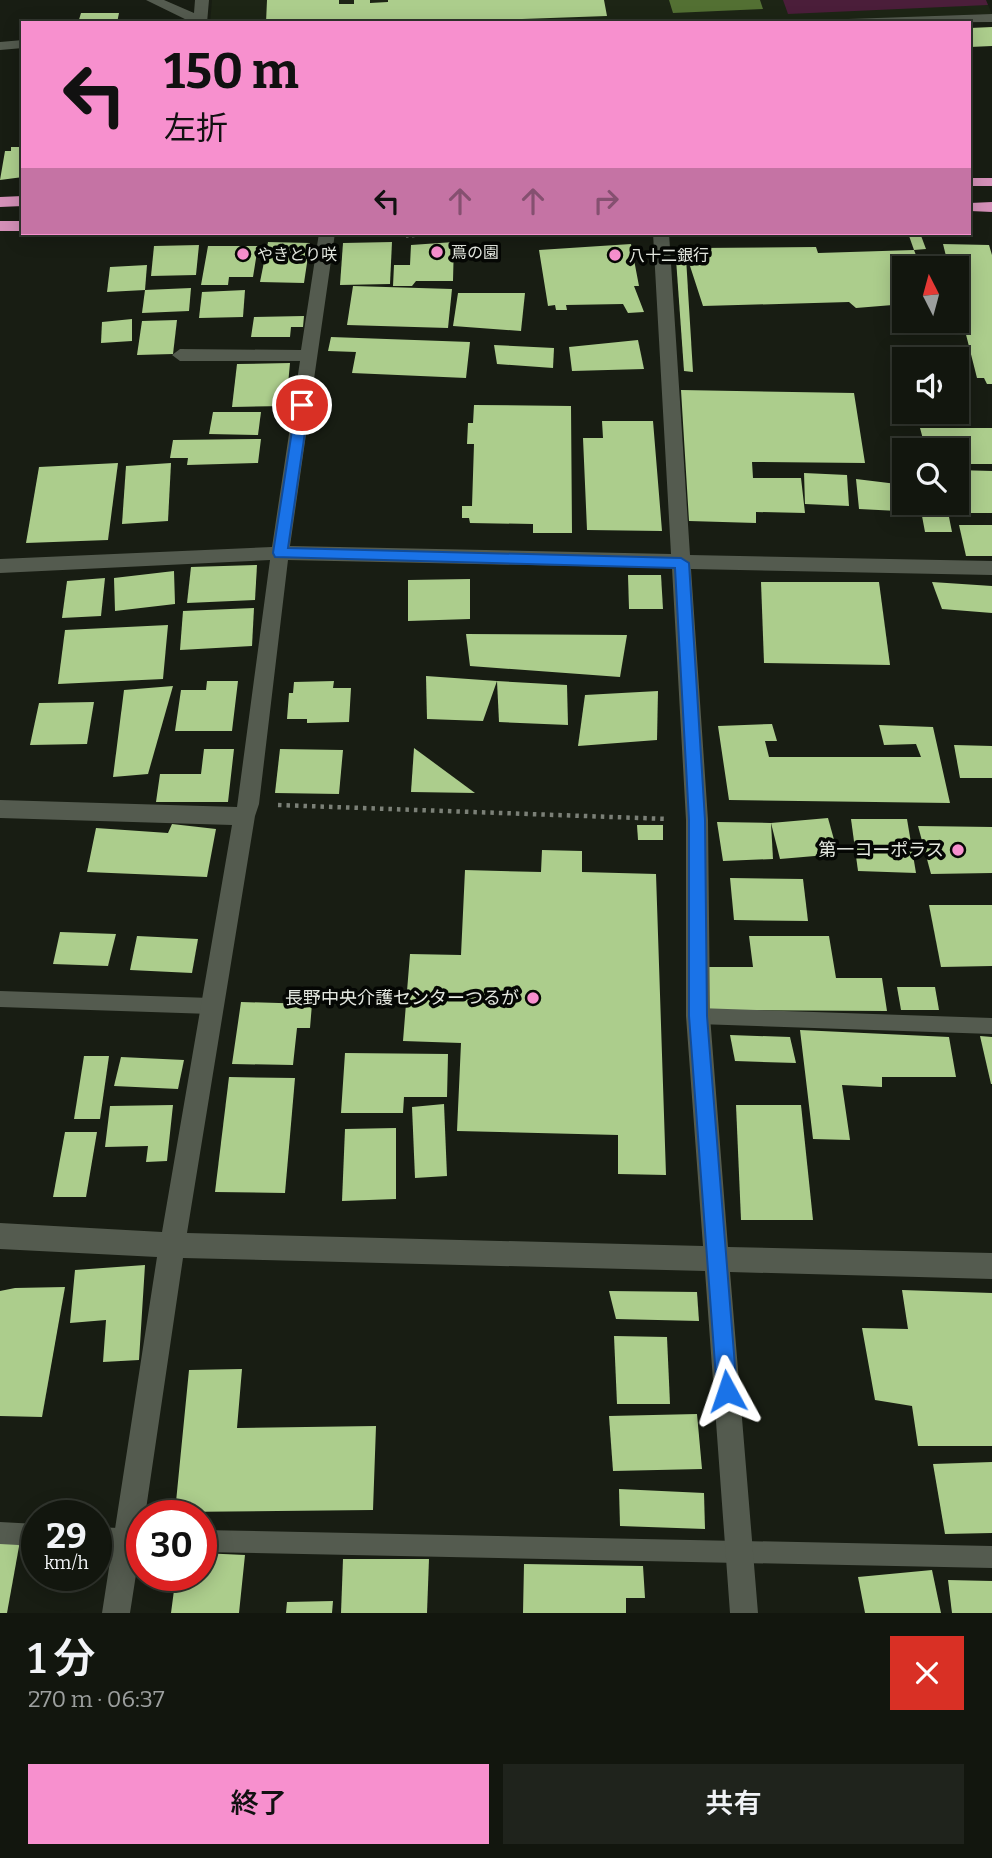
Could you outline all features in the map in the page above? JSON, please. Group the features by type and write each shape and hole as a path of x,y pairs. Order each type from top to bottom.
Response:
{"highway":[{"path":"971,182 992,182"},
{"path":"0,202 21,201"},
{"path":"971,207 992,207"},
{"path":"0,226 21,226"}],"street":[{"path":"153,0 198,21"},
{"path":"200,21 202,0"},
{"path":"906,21 992,18"},
{"path":"0,46 21,44"},
{"path":"139,1500 172,1245 246,810 327,235"},
{"path":"661,235 697,820 698,1016 744,1613"},
{"path":"180,355 309,356"},
{"path":"0,566 280,553 992,568"},
{"path":"0,809 246,810"},
{"path":"0,1236 172,1245 992,1266"},
{"path":"116,1613 126,1572"}],"lane":[{"path":"0,999 211,1006"},
{"path":"698,1016 992,1026"},
{"path":"0,1533 21,1534"},
{"path":"217,1541 992,1557"}],"path":[{"path":"405,236 424,235"},
{"path":"246,810 697,820"}],"shaded area":[{"path":"212,0 986,0 992,14 798,21 210,21"},
{"path":"669,0 760,0 763,9 673,13"},
{"path":"783,0 986,0 988,5 788,14"}],"building":[{"path":"267,0 339,0 339,4 354,4 354,0 370,0 370,3 388,0 604,0 607,16 467,21 266,21"},
{"path":"81,13 119,13 117,21 79,21"},
{"path":"992,27 992,46 971,47 971,28"},
{"path":"11,147 21,147 21,177 0,180 5,151 11,151"},
{"path":"909,235 921,235 926,249 914,250"},
{"path":"268,242 310,243 304,283 260,282"},
{"path":"392,242 390,284 340,285 343,243"},
{"path":"454,242 453,281 416,281 412,286 393,286 394,265 410,265 411,245"},
{"path":"631,244 639,286 634,286 644,312 628,313 623,304 566,305 567,310 556,310 555,305 548,306 539,250"},
{"path":"943,244 989,245 992,255 992,384 987,384 984,378 977,378 966,333 970,332 970,256 946,256"},
{"path":"199,245 196,275 151,276 154,246"},
{"path":"208,246 258,246 253,277 229,277 228,285 201,285"},
{"path":"816,247 818,253 914,250 916,256 892,256 892,305 856,308 849,302 703,306 690,266 703,264 697,248"},
{"path":"686,258 693,372 684,371 676,259"},
{"path":"147,265 145,290 107,292 110,267"},
{"path":"353,286 452,289 448,328 347,325"},
{"path":"191,288 189,311 142,313 145,290"},
{"path":"245,290 243,317 199,318 202,292"},
{"path":"458,293 525,293 521,331 453,326"},
{"path":"304,316 303,327 291,327 290,337 251,337 254,317"},
{"path":"132,319 132,341 101,343 102,322"},
{"path":"177,320 173,354 137,355 142,321"},
{"path":"331,337 470,342 466,378 352,373 356,352 328,351"},
{"path":"638,340 644,369 572,371 569,347"},
{"path":"494,345 554,348 553,368 497,364"},
{"path":"290,363 286,406 232,407 237,364"},
{"path":"681,390 854,393 865,463 752,462 753,478 801,478 805,513 756,512 756,523 689,521"},
{"path":"474,405 571,406 572,533 533,533 533,524 470,523 469,518 462,518 462,506 472,506 474,444 467,444 468,423 473,423"},
{"path":"213,412 261,412 258,435 209,434"},
{"path":"602,421 653,421 662,531 587,530 583,438 603,438"},
{"path":"920,428 992,428 992,464 969,464 969,438 923,438"},
{"path":"261,439 258,463 187,465 188,458 170,458 173,440"},
{"path":"118,463 108,540 26,543 39,467"},
{"path":"171,463 168,521 122,524 126,466"},
{"path":"969,470 992,471 992,513 969,513"},
{"path":"804,473 847,475 849,506 805,504"},
{"path":"856,479 892,483 892,511 859,509"},
{"path":"949,515 952,532 925,532 922,516 907,516"},
{"path":"959,525 992,525 992,556 966,556"},
{"path":"257,565 255,600 187,603 191,567"},
{"path":"174,571 175,604 115,611 114,578"},
{"path":"628,575 661,575 663,609 629,609"},
{"path":"105,578 101,616 62,618 67,581"},
{"path":"470,579 470,619 408,621 408,580"},
{"path":"761,582 879,582 890,665 764,663"},
{"path":"932,582 992,586 992,613 942,609"},
{"path":"254,608 252,646 180,650 183,611"},
{"path":"168,625 163,679 58,684 65,630"},
{"path":"466,634 627,635 620,677 470,666"},
{"path":"426,676 497,681 483,721 427,719"},
{"path":"207,681 238,681 232,731 175,731 181,690 206,690"},
{"path":"334,681 333,688 351,688 349,722 307,723 307,719 287,719 289,693 293,693 294,682"},
{"path":"497,681 567,685 568,725 499,722"},
{"path":"173,686 148,774 113,777 124,690"},
{"path":"658,691 657,740 578,746 585,695"},
{"path":"94,702 87,744 30,745 39,703"},
{"path":"772,724 777,741 765,741 769,757 921,757 916,744 884,745 879,725 933,727 950,803 729,800 718,726"},
{"path":"954,745 992,746 992,778 960,778"},
{"path":"414,748 475,793 411,792"},
{"path":"204,749 234,749 228,802 156,802 160,774 201,774"},
{"path":"280,749 343,750 339,794 275,793"},
{"path":"828,818 838,854 780,859 771,823"},
{"path":"851,819 907,819 916,873 858,871"},
{"path":"717,822 771,823 773,859 723,861"},
{"path":"172,824 216,829 207,877 87,872 96,828 168,833"},
{"path":"637,825 663,825 663,840 638,840"},
{"name":"第一コーポラス","path":"918,826 992,827 992,873 931,874"},
{"name":"長野中央介護センターつるが","path":"542,850 582,851 582,872 656,874 666,1175 618,1174 618,1135 457,1131 461,1043 403,1041 410,954 461,955 465,870 541,872"},
{"path":"730,878 803,879 808,921 734,920"},
{"path":"929,905 992,905 992,966 941,967"},
{"path":"60,932 116,934 108,966 53,964"},
{"path":"137,936 198,939 192,973 130,970"},
{"path":"749,936 829,936 836,978 882,978 887,1011 707,1010 704,967 753,967"},
{"path":"897,987 935,987 939,1010 901,1010"},
{"path":"241,1002 312,1004 310,1028 297,1028 293,1065 232,1064"},
{"path":"800,1030 949,1037 956,1077 882,1077 882,1087 842,1085 850,1140 813,1139"},
{"path":"730,1035 790,1037 796,1063 735,1061"},
{"path":"980,1036 992,1037 992,1084 991,1084"},
{"path":"345,1053 448,1054 447,1097 404,1097 403,1113 341,1113"},
{"path":"84,1056 109,1056 100,1119 74,1119"},
{"path":"121,1057 184,1060 178,1089 114,1086"},
{"path":"229,1077 295,1078 285,1193 215,1192"},
{"path":"444,1104 447,1176 415,1178 412,1107"},
{"path":"173,1105 167,1161 146,1162 148,1146 105,1147 110,1106"},
{"path":"736,1105 801,1105 813,1220 741,1220"},
{"path":"396,1128 396,1199 342,1201 345,1129"},
{"path":"65,1132 97,1132 86,1197 53,1197"},
{"path":"145,1265 139,1360 103,1362 106,1320 70,1323 75,1270"},
{"path":"65,1287 42,1417 0,1416 0,1291"},
{"path":"902,1290 992,1293 992,1446 918,1446 912,1406 875,1400 862,1328 908,1329"},
{"path":"609,1291 697,1292 699,1321 616,1319"},
{"path":"614,1336 667,1337 670,1404 617,1404"},
{"path":"242,1369 237,1428 376,1426 373,1510 217,1512 217,1500 176,1500 189,1370"},
{"path":"697,1414 702,1469 613,1471 609,1416"},
{"path":"992,1462 992,1533 945,1534 933,1464"},
{"path":"619,1489 704,1493 705,1529 620,1526"},
{"path":"0,1541 20,1541 7,1613 0,1613"},
{"path":"217,1554 245,1555 239,1613 171,1613 174,1591 217,1591"},
{"path":"343,1559 429,1559 427,1613 341,1613"},
{"path":"524,1564 643,1566 645,1598 626,1598 626,1613 523,1613"},
{"path":"932,1570 941,1613 865,1613 858,1577"},
{"path":"948,1580 992,1581 992,1613 952,1613"},
{"path":"333,1601 332,1613 286,1613 287,1602"}],"place":[{"name":"蔦の園","path":"437,252"},
{"name":"やきとり咲","path":"243,254"},
{"name":"八十二銀行","path":"615,255"},
{"name":"第一コーポラス","path":"958,850"},
{"name":"長野中央介護センターつるが","path":"533,998"}],"route":[{"path":"302,405 280,553 681,563 697,820 698,1016 727,1391"}]}
